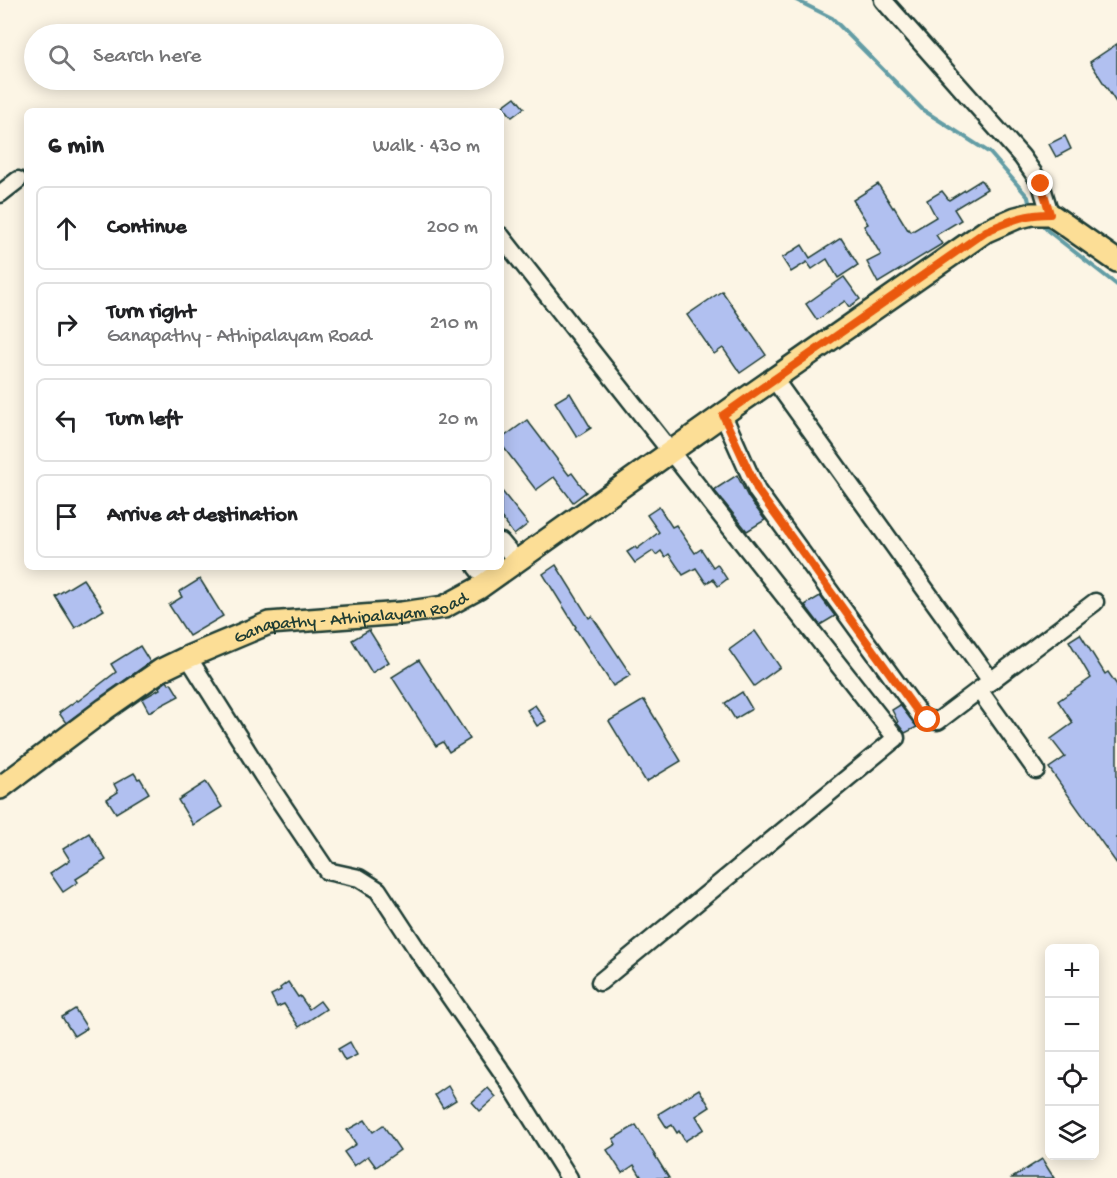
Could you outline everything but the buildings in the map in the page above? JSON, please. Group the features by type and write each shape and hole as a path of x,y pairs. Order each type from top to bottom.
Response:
{"main road":[{"name":"Ganapathy - Athipalayam Road","path":"504,566 517,561 986,231 1016,218 1032,214 1050,214"},
{"path":"1050,214 1117,261"},
{"name":"Ganapathy - Athipalayam Road","path":"0,788 123,696 161,670 188,657 269,623 402,613 444,607 479,588 482,574"}],"street":[{"path":"883,0 1022,157 1041,184 1050,214"},
{"path":"0,194 18,180"},
{"path":"504,240 896,738 600,982"},
{"path":"774,379 985,686 1036,770"},
{"path":"723,415 758,491 922,718 938,721 1095,602"},
{"path":"504,546 517,561"},
{"path":"188,657 263,776 327,871 359,878 378,890 507,1078 568,1178"}],"waterway":[{"path":"796,0 832,18 923,110 990,153 1028,197 1030,207"},
{"path":"1039,221 1048,231 1117,285"}],"route":[{"path":"928,720 922,718 758,491 723,415 986,231 1016,218 1032,214 1050,214 1041,184"}]}
